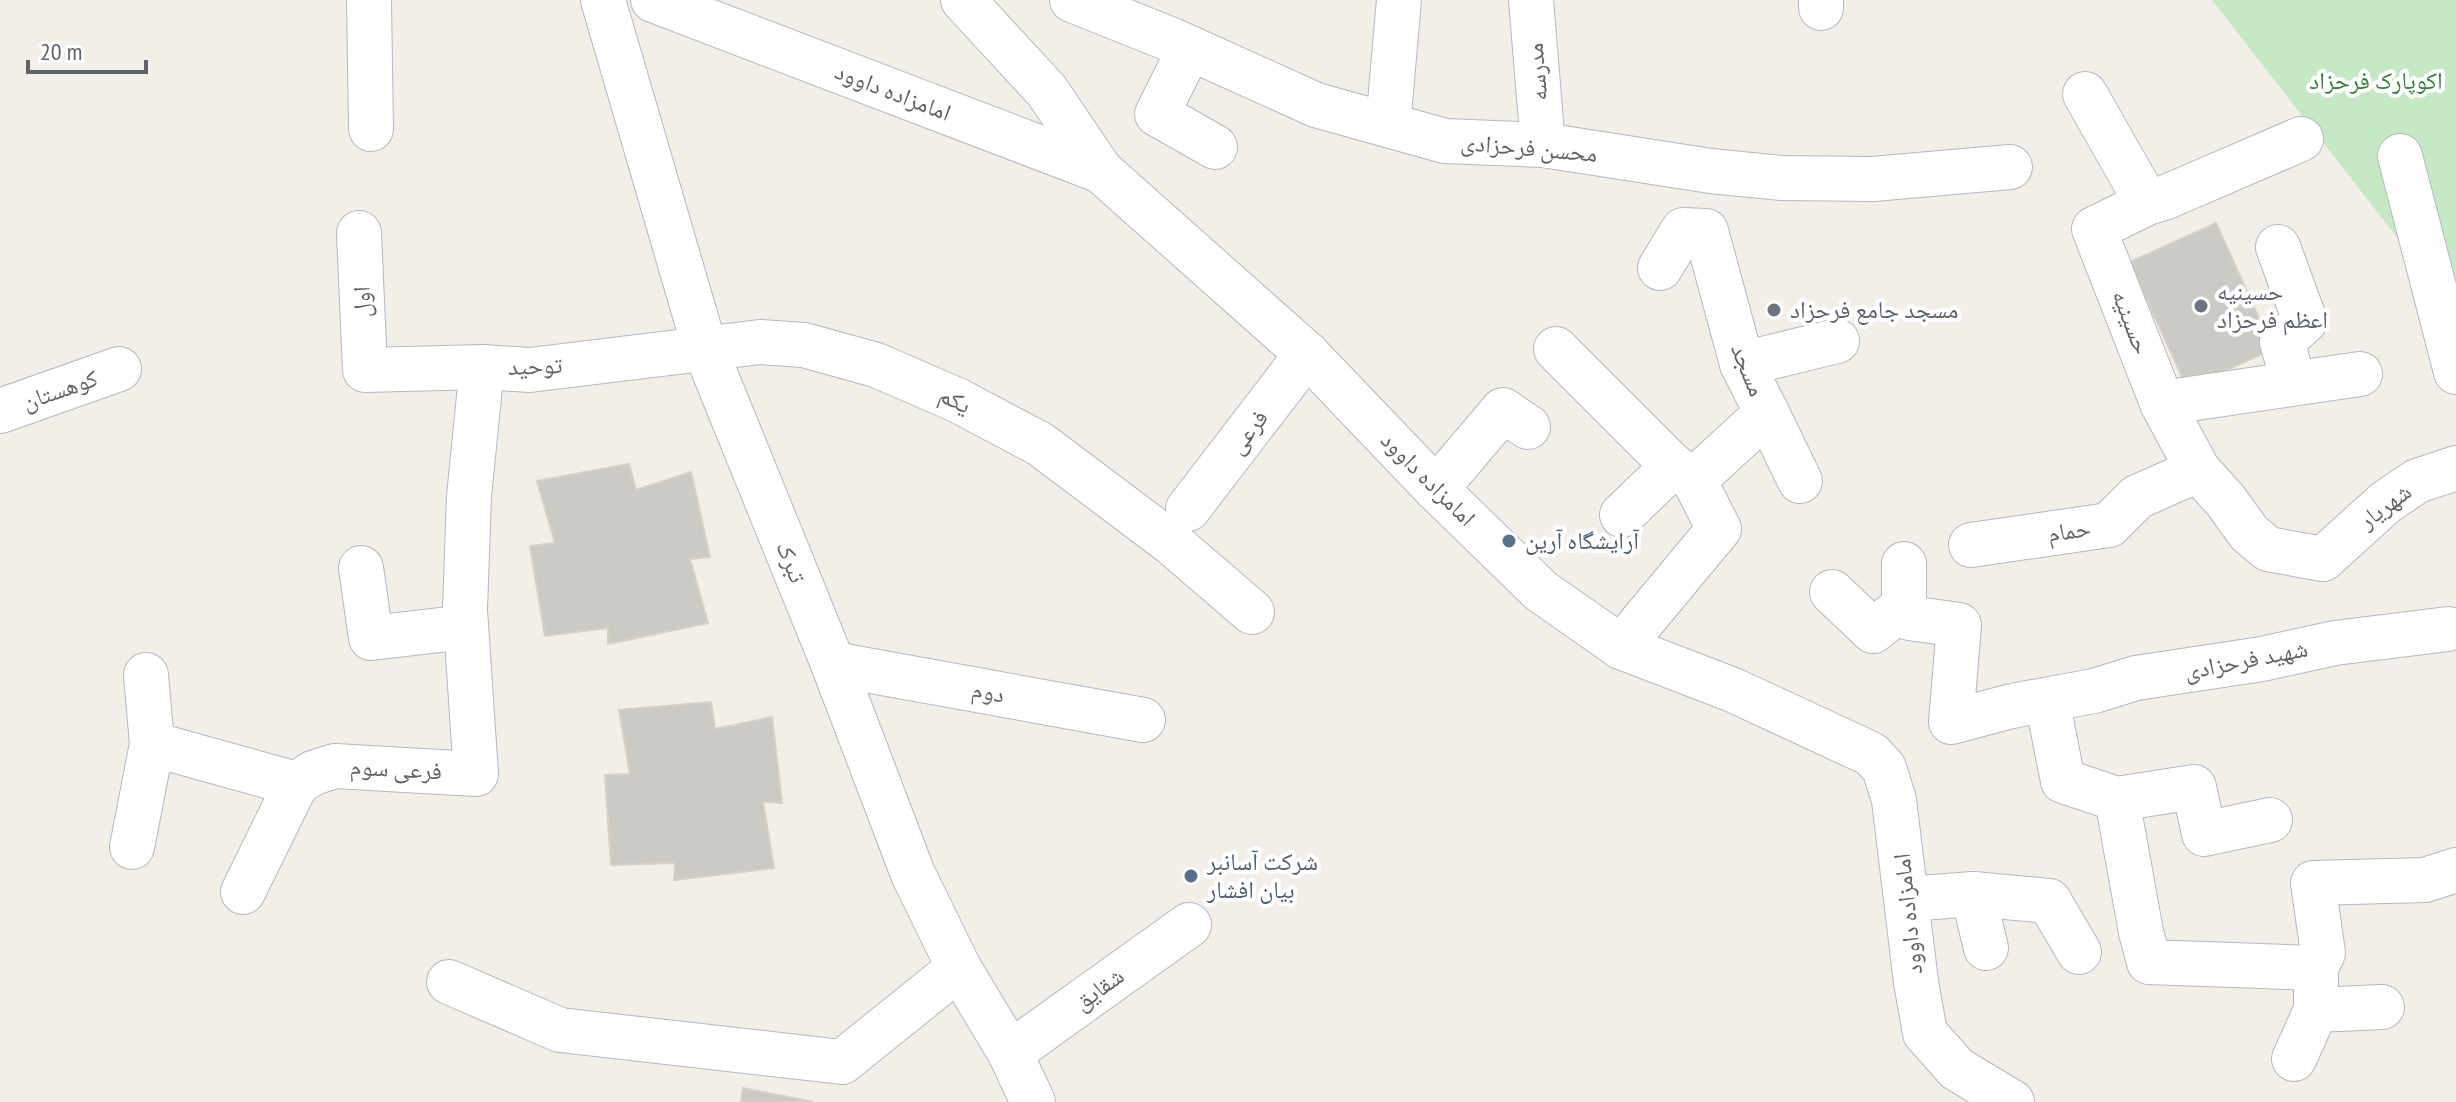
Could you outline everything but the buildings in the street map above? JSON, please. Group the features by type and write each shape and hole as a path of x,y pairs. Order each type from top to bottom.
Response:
{"street":[{"path":"369,0 371,129"},
{"name":"تبرک","path":"603,0 705,349 833,664 913,874 959,968 1010,1053 1033,1102"},
{"name":"امامزاده داوود","path":"653,0 1101,171 1307,354 1436,489 1541,591 1621,647 1733,690 1871,754 1884,768 1894,800 1925,1033 1957,1069 2012,1102"},
{"path":"963,0 1047,91 1101,171"},
{"name":"محسن فرحزادی","path":"1072,0 1190,48 1316,105 1445,141 1543,145 1711,171 1782,178 1873,179 2010,167"},
{"path":"1388,125 1399,0"},
{"name":"مدرسه","path":"1531,0 1543,145"},
{"path":"1190,48 1157,114 1215,147"},
{"path":"2085,94 2147,203"},
{"name":"حسینیه","path":"2301,139 2147,203 2094,229 2162,403 2198,470 2249,533 2268,549 2323,559"},
{"path":"2400,156 2456,372"},
{"name":"مسجد","path":"1622,515 1767,413 1742,364 1706,231 1683,230 1660,268"},
{"name":"اول","path":"359,233 365,370"},
{"path":"2278,247 2305,321 2282,342 2294,383"},
{"path":"1742,364 1837,341"},
{"name":"یکم","path":"705,349 760,342 804,345 876,365 957,400 1040,444 1180,527 1252,612"},
{"name":"توحید","path":"365,370 482,367 530,370 705,349"},
{"path":"1556,349 1683,473 1719,529 1621,647"},
{"name":"فرعی","path":"1180,527 1307,354"},
{"path":"361,568 371,638 466,627 469,496 482,367"},
{"name":"کوهستان","path":"0,411 119,369"},
{"path":"2162,403 2360,374"},
{"path":"1436,489 1503,410 1528,427"},
{"path":"1767,413 1800,481"},
{"name":"شهریار","path":"2323,559 2386,502 2417,481 2456,468"},
{"name":"حمام","path":"1971,545 2109,525 2137,497 2198,470"},
{"name":"شهید فرحزادی","path":"1832,592 1873,631 1904,585 1909,618 1959,625 1951,722 2012,706 2094,691 2136,678 2262,659 2335,643 2448,629"},
{"name":"فرعی سوم","path":"296,784 313,773 335,766 476,774 466,627"},
{"name":"دوم","path":"833,664 1143,720"},
{"path":"132,847 152,744 146,675"},
{"path":"2047,700 2063,781 2117,799 2194,787 2204,834 2270,820"},
{"path":"152,744 296,784 243,892"},
{"path":"2117,799 2149,962 2316,968"},
{"path":"2294,1059 2316,1010 2316,968 2323,953 2313,883 2425,880 2456,870"},
{"path":"1908,899 1973,894 2049,901 2079,952"},
{"path":"1973,894 1986,948"},
{"name":"شقایق","path":"1010,1053 1189,925"},
{"path":"449,982 560,1030 842,1062 959,968"},
{"path":"2316,1010 2382,1007"}],"green space":[{"name":"اکوپارک فرحزاد","path":"2212,0 2456,0 2456,313"}],"place":[{"name":"حسینیه اعظم فرحزاد","path":"2201,306"},
{"name":"مسجد جامع فرحزاد","path":"1774,310"},
{"name":"آرایشگاه آرین","path":"1509,541"},
{"name":"شرکت آسانبر بیان افشار","path":"1191,876"}]}
